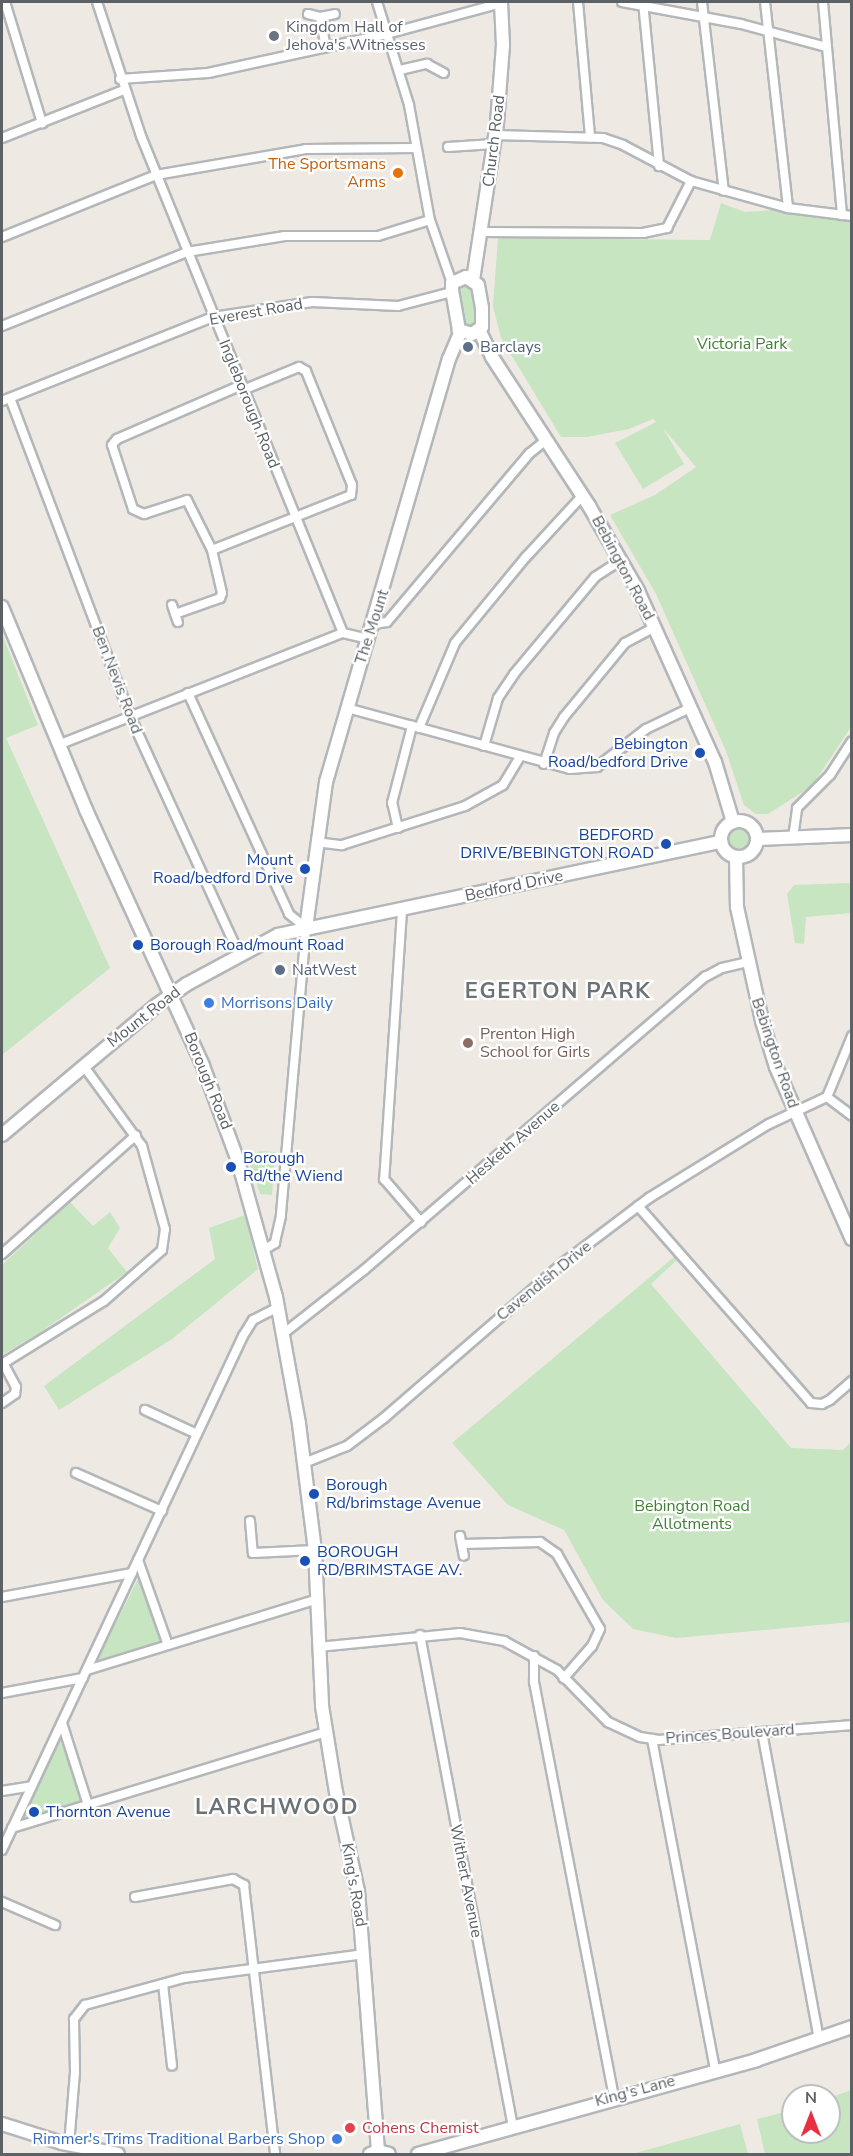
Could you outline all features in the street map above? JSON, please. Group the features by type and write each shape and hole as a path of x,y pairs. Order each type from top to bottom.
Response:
{"street":[{"path":"5,2 42,123"},
{"name":"Ingleborough Road","path":"97,2 120,79 156,175 343,633"},
{"path":"377,2 400,70 430,220 452,288 461,331 472,334 479,330 481,296 473,280 466,277 452,288"},
{"path":"120,79 208,73 387,34 501,2"},
{"name":"Church Road","path":"473,280 483,232 495,139 503,45 501,2"},
{"path":"578,2 590,137"},
{"path":"622,2 644,3 770,31 826,47"},
{"path":"702,2 706,17 724,191"},
{"path":"765,2 788,208"},
{"path":"448,147 495,139 590,137 623,145 691,182 788,208 847,216 826,47 828,38 823,2"},
{"path":"644,3 659,166"},
{"path":"308,14 320,17 335,14"},
{"path":"320,17 326,47"},
{"path":"400,70 427,64 444,73"},
{"path":"2,138 124,90"},
{"path":"2,237 156,175 306,149 416,148"},
{"path":"483,232 643,233 667,228 691,182"},
{"path":"2,326 187,252 285,236 378,236 430,220"},
{"name":"Everest Road","path":"6,399 213,317 312,302 398,306 452,288"},
{"name":"Bebington Road","path":"479,330 546,440 583,495 621,560 655,627 715,762 733,822"},
{"name":"The Mount","path":"306,928 326,782 374,624 449,359 461,331"},
{"path":"172,605 177,618 219,598 222,593 212,550 187,500 144,514 133,508 112,445 117,439 299,367 306,371 352,485 351,495 212,550"},
{"name":"Ben Nevis Road","path":"6,399 130,716 240,956"},
{"path":"374,624 387,622 530,453 546,440"},
{"path":"398,828 392,803 416,727 456,643 533,548 583,495"},
{"path":"484,746 498,698 514,674 595,577 621,560"},
{"name":"Borough Road","path":"2,607 58,745 171,995 224,1119 264,1250 278,1307 304,1463 318,1584"},
{"path":"544,764 554,733 571,708 624,643 655,627"},
{"path":"58,745 343,633 369,639"},
{"path":"188,693 290,915 306,928 281,1216 275,1244 264,1250"},
{"path":"347,708 544,764 570,769 597,767 638,734 690,708"},
{"path":"793,838 797,808 830,775 852,741"},
{"path":"316,842 342,845 484,798 512,776 520,757"},
{"path":"733,822 749,823 758,839 750,854 736,857 725,851 721,842 724,829 733,822"},
{"path":"758,839 852,835"},
{"name":"Bedford Drive","path":"306,928 402,910 721,842"},
{"name":"Bebington Road","path":"736,857 737,907 747,962 776,1067 852,1239"},
{"path":"402,910 384,1179 421,1222"},
{"name":"Mount Road","path":"2,1136 83,1065 171,995 278,935 306,928"},
{"name":"Hesketh Avenue","path":"283,1334 421,1222 705,978 722,968 747,962"},
{"path":"794,1110 827,1097 852,1036"},
{"path":"2,1403 15,1394 16,1387 2,1364 104,1301 162,1250 165,1229 136,1135 83,1065"},
{"path":"827,1097 852,1116"},
{"name":"Cavendish Drive","path":"304,1463 347,1446 384,1419 554,1270 638,1206 794,1110"},
{"path":"2,1254 136,1135"},
{"path":"638,1206 811,1402 830,1400 852,1381"},
{"path":"2,1850 197,1434 253,1320 278,1307"},
{"path":"145,1410 197,1434"},
{"path":"76,1473 162,1511"},
{"path":"250,1521 253,1553 315,1550"},
{"path":"464,1556 462,1540 540,1542 557,1554 600,1629 592,1646 564,1678"},
{"path":"138,1560 168,1645"},
{"path":"2,1597 132,1573"},
{"name":"King's Road","path":"318,1584 318,1647 326,1732 358,1891 379,2153"},
{"path":"2,1694 85,1674 168,1645 318,1599"},
{"name":"Princes Boulevard","path":"318,1647 420,1635 483,1635 534,1656 564,1678 608,1722 652,1739 852,1725"},
{"name":"Withert Avenue","path":"420,1635 513,2127"},
{"path":"534,1656 534,1682 614,2097"},
{"path":"62,1723 88,1805"},
{"path":"12,1828 326,1732"},
{"path":"762,1732 819,2039"},
{"path":"652,1739 716,2070"},
{"path":"2,1791 32,1786"},
{"path":"135,1896 239,1881 246,1892 275,2154"},
{"path":"2,1902 55,1925"},
{"path":"69,2145 75,2072 74,2019 85,2005 163,1984 254,1968 364,1954"},
{"path":"163,1984 172,2066"},
{"name":"King's Lane","path":"418,2154 716,2070 852,2027"},
{"path":"2,2124 69,2145 118,2154"}],"green space":[{"name":"Victoria Park","path":"721,203 745,212 787,209 851,218 851,727 812,786 768,814 756,814 744,805 726,751 656,594 610,515 655,495 696,467 663,428 684,464 643,489 615,443 656,422 653,419 629,429 587,437 561,437 501,338 493,306 498,238 710,240"},
{"path":"464,283 473,286 476,328 463,328 456,293"},
{"path":"2,634 38,725 6,738 110,968 2,1055"},
{"path":"739,826 748,830 752,839 748,848 739,852 730,848 726,839 730,830"},
{"path":"851,883 851,913 806,917 804,944 795,943 787,894 794,885"},
{"path":"261,1151 275,1152 272,1195 260,1194 247,1156"},
{"path":"70,1202 93,1226 110,1212 120,1228 108,1248 127,1272 39,1333 2,1355 2,1265"},
{"path":"245,1215 258,1269 172,1339 59,1410 44,1386 215,1259 209,1228"},
{"name":"Bebington Road Allotments","path":"674,1257 677,1260 651,1284 791,1448 843,1450 851,1442 851,1622 676,1638 633,1629 603,1600 564,1530 508,1505 452,1443"},
{"path":"140,1575 163,1644 100,1662 98,1659"},
{"path":"60,1739 83,1804 28,1819 25,1815"},
{"path":"851,2090 851,2154 765,2154 757,2119 781,2113 781,2144 841,2144 841,2094"},
{"path":"740,2124 748,2154 632,2154"}],"place":[{"name":"Kingdom Hall of Jehova's Witnesses","path":"274,36"},
{"name":"The Sportsmans Arms","path":"398,173"},
{"name":"Barclays","path":"468,347"},
{"name":"Bebington Road/bedford Drive","path":"700,753"},
{"name":"BEDFORD DRIVE/BEBINGTON ROAD","path":"666,844"},
{"name":"Mount Road/bedford Drive","path":"305,869"},
{"name":"Borough Road/mount Road","path":"138,945"},
{"name":"NatWest","path":"280,970"},
{"name":"Morrisons Daily","path":"209,1003"},
{"name":"Prenton High School for Girls","path":"468,1043"},
{"name":"Borough Rd/the Wiend","path":"231,1167"},
{"name":"Borough Rd/brimstage Avenue","path":"314,1494"},
{"name":"BOROUGH RD/BRIMSTAGE AV.","path":"305,1561"},
{"name":"Thornton Avenue","path":"34,1812"},
{"name":"Cohens Chemist","path":"350,2128"},
{"name":"Rimmer's Trims Traditional Barbers Shop","path":"337,2139"}],"district":[{"name":"EGERTON PARK","path":"558,992"},
{"name":"LARCHWOOD","path":"277,1808"}]}
